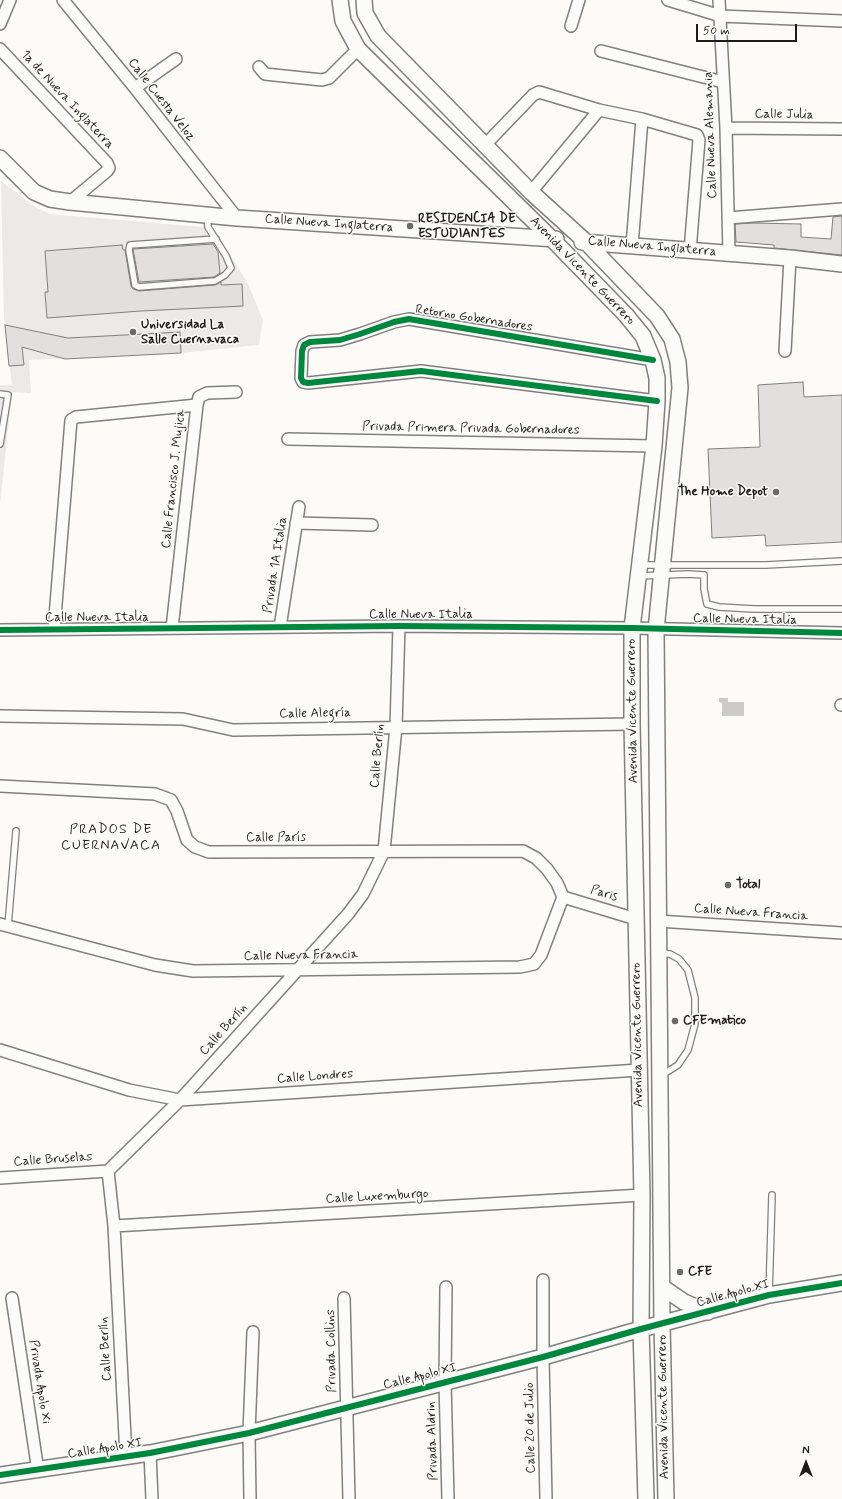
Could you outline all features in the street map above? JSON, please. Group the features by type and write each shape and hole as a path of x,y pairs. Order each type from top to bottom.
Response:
{"main road":[{"name":"Avenida Vicente Guerrero","path":"340,0 343,21 358,49 552,238 626,315 642,336 653,360 657,378 654,446 632,628 632,724 642,1195 641,1329 646,1499"},
{"name":"Avenida Vicente Guerrero","path":"364,0 365,13 378,36 532,192 586,242 657,316 672,339 678,362 680,388 656,630 662,1324 666,1499"},
{"name":"Calle Nueva Inglaterra","path":"0,158 34,192 50,199 70,202 237,218 552,238 690,251 790,258 842,264"},
{"name":"Calle Apolo XI","path":"0,1476 150,1453 249,1433 543,1357 769,1295 842,1283"},
{"path":"662,1287 684,1302 708,1312"}],"street":[{"path":"0,24 10,0"},
{"name":"Calle Cuesta Veloz","path":"63,0 135,88 237,218"},
{"path":"571,26 579,0"},
{"path":"668,0 721,16 842,21"},
{"name":"Calle Nueva Alemania","path":"719,0 726,128 729,254"},
{"name":"1a de Nueva Inglaterra","path":"0,48 109,168 107,172 70,202"},
{"path":"259,67 265,74 322,80 329,78 358,49"},
{"path":"601,51 723,82"},
{"path":"135,88 176,59"},
{"path":"485,145 533,95 539,92 599,110 642,119 697,135 699,140 690,251"},
{"path":"532,192 599,110"},
{"path":"632,246 642,119"},
{"name":"Calle Julia","path":"726,128 842,129"},
{"path":"728,218 842,209"},
{"path":"785,351 790,258"},
{"name":"Retorno Gobernadores","path":"653,360 409,319 394,322 340,340 310,342 304,345 302,351 301,378 303,382 308,383 421,371 657,401"},
{"path":"197,405 199,397 207,393 236,392"},
{"name":"Calle Francisco J. Mujica","path":"54,629 71,420 76,417 197,405 172,628"},
{"name":"Privada Primera Privada Gobernadores","path":"288,439 654,446"},
{"name":"Privada 1A Italia","path":"280,627 299,507"},
{"path":"296,523 372,525"},
{"name":"Calle Nueva Italia","path":"0,630 399,626 632,628 656,630 842,633"},
{"name":"Calle Berlín","path":"126,1456 114,1226 108,1171 180,1100 348,914 363,894 384,851 396,727 399,626"},
{"name":"Calle Alegría","path":"0,716 183,719 233,730 632,724"},
{"name":"Calle París","path":"0,786 155,794 171,800 177,811 187,840 195,848 209,852 523,852 536,858 547,869 557,883 563,897"},
{"name":"Calle Nueva Francia","path":"4,925 155,965 193,971 296,971 520,967 534,964 541,955 563,897"},
{"name":"Paris","path":"563,897 636,919"},
{"name":"Calle Nueva Francia","path":"658,921 842,933"},
{"name":"Calle Londres","path":"0,1050 129,1090 180,1100 639,1070"},
{"name":"Calle Bruselas","path":"0,1178 108,1171"},
{"name":"Calle Luxemburgo","path":"114,1226 642,1195"},
{"name":"Calle 20 de Julio","path":"543,1280 546,1499"},
{"name":"Privada Aldrin","path":"446,1287 445,1382 448,1499"},
{"name":"Privada Apolo Xi","path":"12,1298 38,1471"},
{"name":"Privada Collins","path":"344,1298 349,1499"},
{"path":"250,1499 249,1433 254,1332"},
{"path":"150,1453 152,1499"}],"lane":[{"path":"207,215 208,227 216,239 226,256 231,268 225,275 215,281 139,288 135,285 130,245 216,239"},
{"path":"0,394 8,395 1,427 0,444"},
{"path":"639,571 842,561"},
{"path":"639,571 663,570 704,575 704,589 707,604 719,607 754,609 842,609"},
{"path":"4,925 16,831"},
{"path":"659,953 670,954 679,959 688,970 695,998 695,1024 688,1050 678,1065 660,1076"},
{"path":"769,1295 772,1195"}],"shaded area":[{"name":"Universidad La Salle Cuernavaca","path":"1,181 35,207 50,214 214,228 248,284 263,320 259,345 181,353 29,360 31,393 12,392 0,504 0,385 12,385 4,319"},
{"path":"719,698 728,698 728,702 744,702 744,716 722,716 722,703 719,702"}],"building":[{"path":"842,216 842,255 774,248 774,245 736,242 735,224 753,223 801,224 801,237 831,239 833,217"},
{"path":"213,244 218,252 220,273 214,277 139,282 133,249"},
{"path":"122,245 123,250 125,250 131,286 133,289 139,291 215,285 221,282 221,285 242,284 243,306 141,311 47,318 45,292 48,292 45,251"},
{"path":"5,325 68,338 180,332 181,353 65,359 22,347 24,365 9,366"},
{"name":"The Home Depot","path":"803,382 804,397 842,395 842,542 766,546 765,535 712,538 708,449 760,447 758,385"}],"cycle path":[{"path":"653,360 409,319 394,322 340,340 310,342 304,345 302,351 301,378 303,382 308,383 421,371 657,401"},
{"path":"0,630 399,626 632,628 842,633"},
{"path":"0,1475 150,1453 249,1433 543,1357 769,1295 842,1283"}],"place":[{"name":"RESIDENCIA DE ESTUDIANTES","path":"410,226"},
{"name":"Universidad La Salle Cuernavaca","path":"133,332"},
{"name":"The Home Depot","path":"776,492"},
{"name":"Total","path":"728,885"},
{"name":"CFEmatico","path":"675,1021"},
{"name":"CFE","path":"680,1272"}],"district":[{"name":"PRADOS DE CUERNAVACA","path":"111,838"}]}
